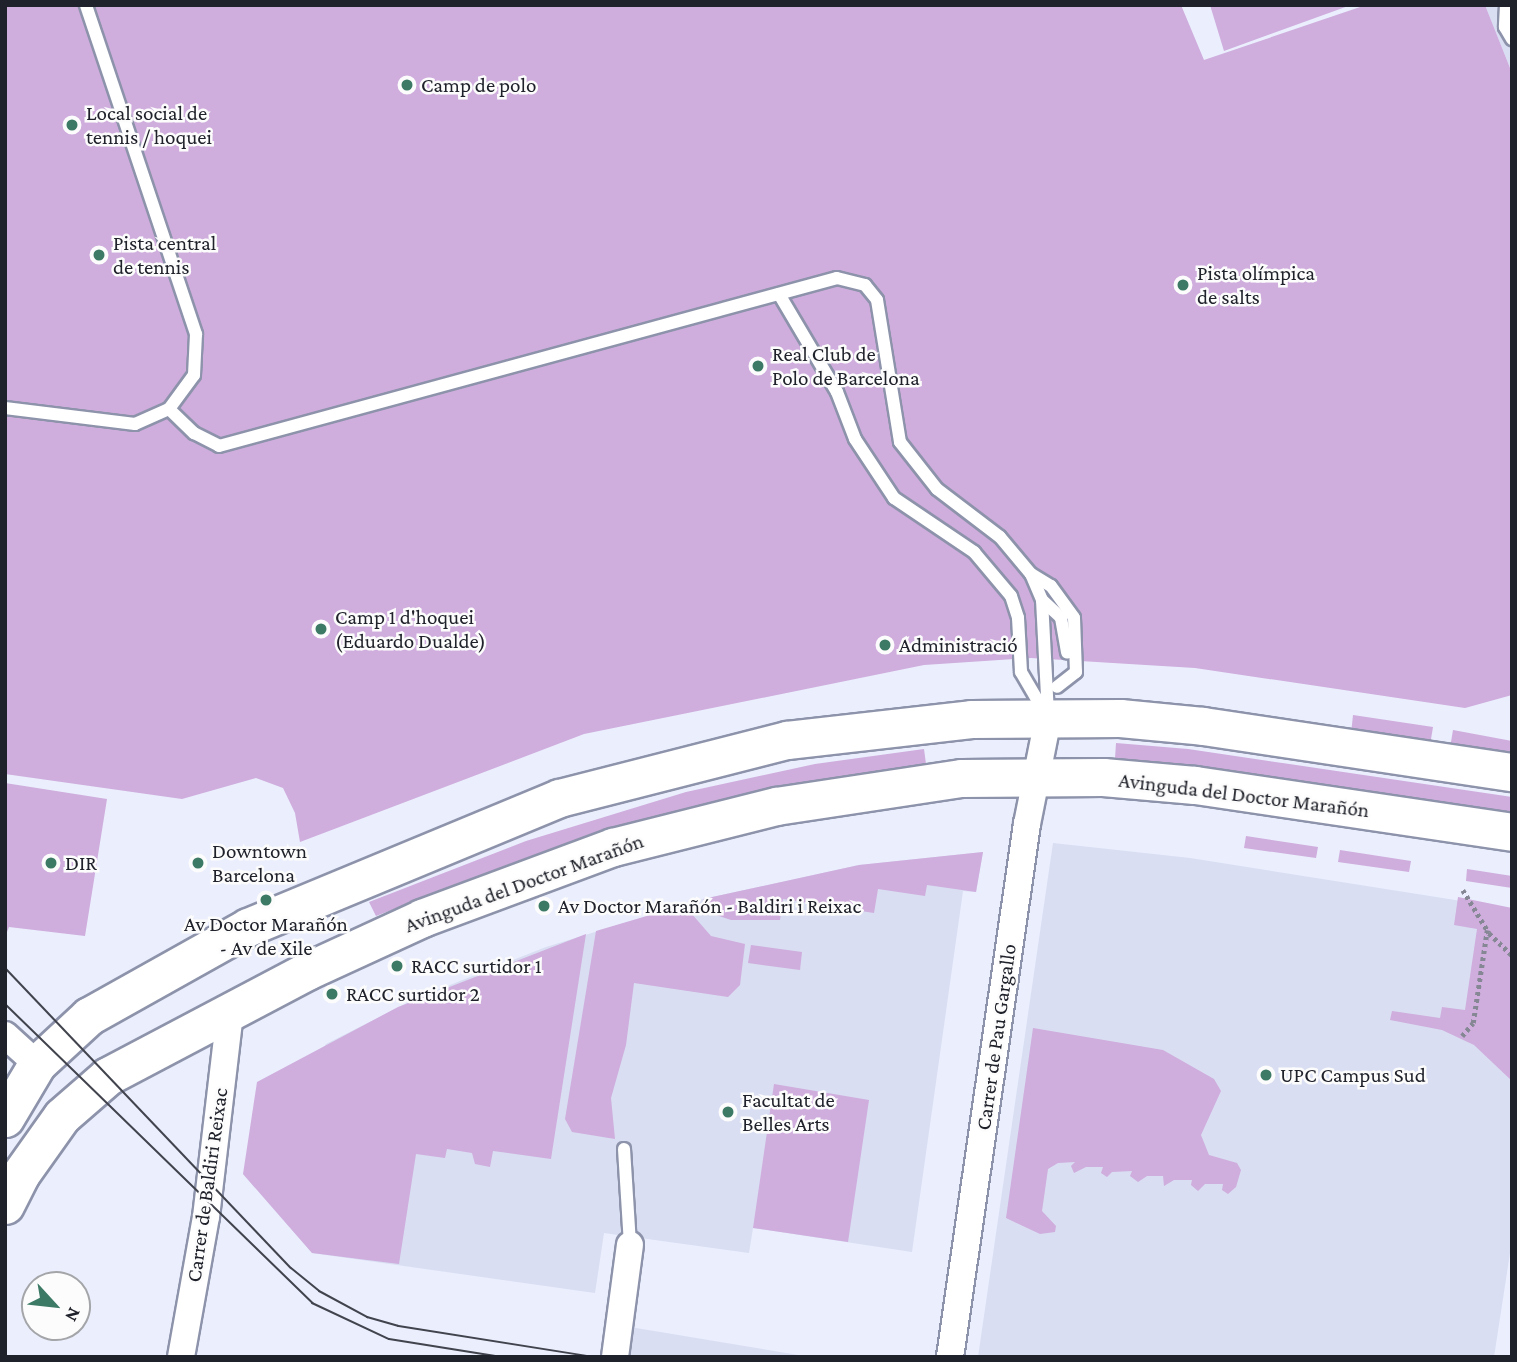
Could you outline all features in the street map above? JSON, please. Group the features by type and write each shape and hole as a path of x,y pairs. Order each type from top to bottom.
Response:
{"street":[{"path":"5,1118 37,1064 89,1016 248,927 559,798 787,740 971,719 1051,703 1120,718 1203,726 1512,772"},
{"name":"Carrer de Pau Gargallo","path":"950,1357 1037,778 1051,703"},
{"name":"Avinguda del Doctor Marañón","path":"5,1205 20,1175 76,1100 108,1076 422,918 613,847 776,806 961,778 1103,777 1195,785 1512,832"},
{"name":"Carrer de Baldiri Reixac","path":"181,1357 206,1217 230,1013"},
{"path":"5,1035 76,1100"},
{"path":"615,1357 630,1245"}],"lane":[{"path":"5,408 135,424 169,409 194,375 196,334 86,5"},
{"path":"1506,5 1505,27 1512,38"},
{"path":"169,409 194,433 219,446 837,278 864,285 877,300 900,442 937,489 1000,537 1031,574 1042,600 1051,703"},
{"path":"779,294 837,392 855,439 894,498 974,552 1011,596 1018,618 1021,672 1051,703"},
{"path":"1031,574 1051,586 1074,618 1076,672 1051,703"},
{"path":"1042,600 1061,618 1067,637 1067,672 1051,703"},
{"path":"624,1149 630,1245"}],"path":[{"path":"1463,890 1488,930 1512,955"},
{"path":"1462,1036 1473,1023 1488,930"}],"shaded area":[{"name":"Real Club de Polo de Barcelona","path":"5,5 1181,5 1204,60 1366,5 1485,5 1512,73 1512,695 1465,708 1195,668 1031,658 924,665 584,734 300,842 295,813 283,788 256,778 182,799 5,774"},
{"path":"1210,5 1351,5 1224,51"},
{"path":"1485,5 1512,5 1512,73"},
{"path":"1353,715 1433,727 1430,745 1351,734"},
{"path":"1453,730 1512,741 1512,758 1450,748"},
{"path":"1116,743 1188,749 1512,797 1512,813 1188,765 1115,759"},
{"path":"924,749 926,764 817,780 686,808 532,856 376,916 369,902 526,841 686,792 815,764"},
{"name":"DIR","path":"5,783 107,799 85,936 9,927 5,937"},
{"path":"1246,836 1318,847 1316,858 1244,848"},
{"name":"UPC Campus Sud","path":"1053,843 1190,858 1512,909 1512,1240 1494,1357 978,1357"},
{"path":"1340,850 1411,861 1409,872 1338,862"},
{"path":"983,852 976,892 963,891 912,1252 753,1228 749,1253 604,1233 595,1293 312,1253 243,1174 326,1044 417,998 546,947 703,899 859,865"},
{"path":"983,852 976,892 927,885 925,896 878,889 874,913 783,899 780,920 731,920 710,913 703,899 859,865"},
{"path":"1467,869 1512,876 1512,888 1466,881"},
{"path":"1458,897 1512,908 1512,1081 1474,1045 1442,1030 1390,1020 1392,1011 1440,1018 1442,1007 1465,1010 1477,929 1454,925"},
{"path":"684,905 711,936 745,944 740,985 728,997 634,983 626,1045 611,1098 615,1139 572,1132 565,1119 596,931"},
{"path":"586,934 551,1159 493,1151 490,1167 475,1164 472,1153 447,1149 445,1158 416,1154 399,1264 312,1253 243,1174 257,1082 398,1007"},
{"path":"751,945 802,952 800,970 748,963"},
{"path":"1033,1028 1163,1050 1214,1079 1221,1091 1201,1135 1209,1155 1237,1163 1241,1170 1236,1187 1228,1194 1222,1190 1223,1184 1205,1184 1198,1191 1191,1185 1192,1180 1174,1180 1164,1186 1163,1176 1147,1176 1138,1182 1130,1176 1132,1171 1112,1172 1107,1177 1101,1173 1103,1167 1086,1167 1074,1173 1071,1166 1075,1162 1058,1163 1048,1169 1042,1211 1056,1226 1055,1232 1040,1234 1006,1218"},
{"path":"774,1084 869,1100 848,1242 753,1228"},
{"path":"630,1327 810,1357 625,1357"}],"tram line":[{"path":"5,968 291,1268 319,1291 367,1317 398,1326 594,1357"},
{"path":"5,1004 312,1303 389,1339 502,1357"}],"place":[{"name":"Camp de polo","path":"407,85"},
{"name":"Local social de tennis / hoquei","path":"72,125"},
{"name":"Pista central de tennis","path":"99,255"},
{"name":"Pista olímpica de salts","path":"1183,285"},
{"name":"Real Club de Polo de Barcelona","path":"758,366"},
{"name":"Camp 1 d'hoquei (Eduardo Dualde)","path":"321,629"},
{"name":"Administració","path":"885,645"},
{"name":"DIR","path":"51,863"},
{"name":"Downtown Barcelona","path":"198,863"},
{"name":"Av Doctor Marañón - Av de Xile","path":"266,900"},
{"name":"Av Doctor Marañón - Baldiri i Reixac","path":"544,906"},
{"name":"RACC surtidor 1","path":"397,966"},
{"name":"RACC surtidor 2","path":"332,994"},
{"name":"UPC Campus Sud","path":"1266,1075"},
{"name":"Facultat de Belles Arts","path":"728,1112"}]}
